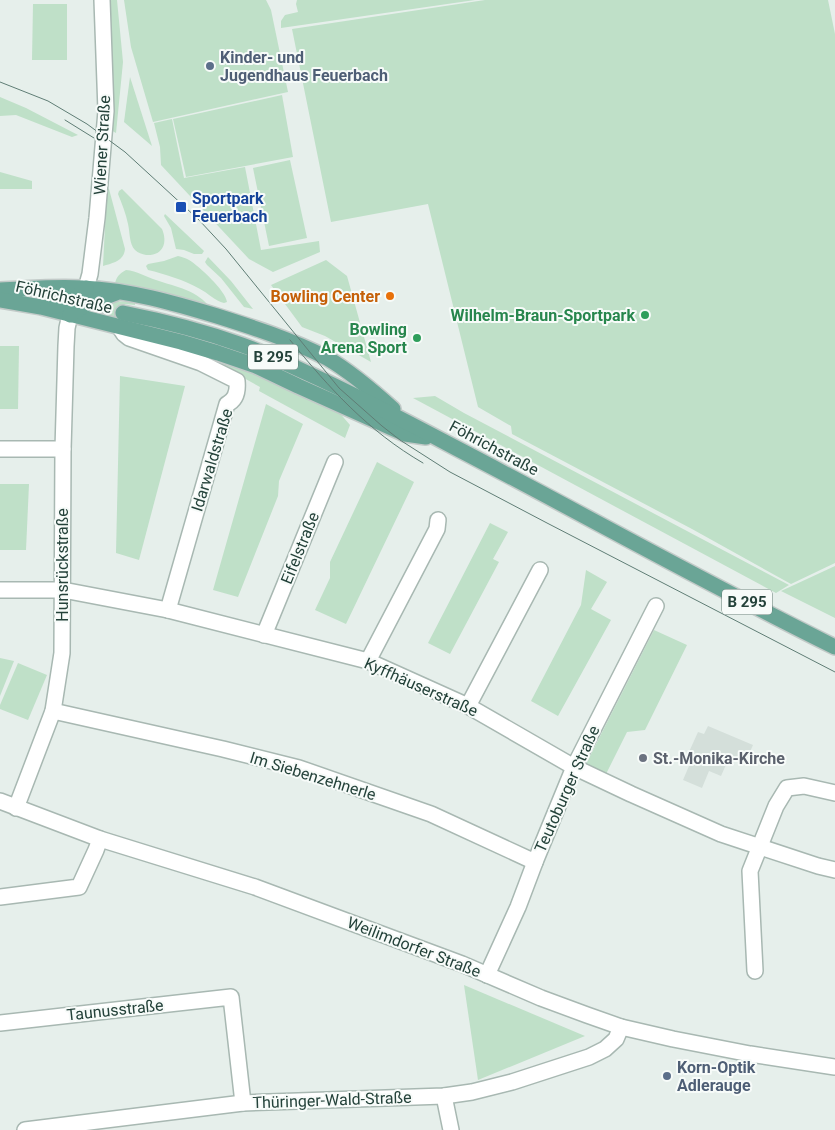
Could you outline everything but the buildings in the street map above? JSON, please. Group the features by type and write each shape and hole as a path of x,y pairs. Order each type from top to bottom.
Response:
{"main road":[{"path":"44,288 66,310"},
{"name":"Föhrichstraße","path":"0,290 86,288 119,292 191,308 264,331 327,359 353,375 413,426"},
{"path":"86,288 87,304 100,323"},
{"path":"66,310 86,288"},
{"path":"66,310 119,292"},
{"name":"Föhrichstraße","path":"0,300 66,310 100,323 122,320 165,321 205,332 278,359 345,390 440,439 717,587 835,647"},
{"path":"122,320 181,342 256,366 405,434 440,439"}],"street":[{"name":"Wiener Straße","path":"86,288 90,274 97,218 106,111 102,0"},
{"name":"Hunsrückstraße","path":"16,808 53,710 62,653 66,310"},
{"name":"Idarwaldstraße","path":"122,320 124,334 129,338 201,363 238,381 235,398 227,404 168,610"},
{"path":"0,449 63,449"},
{"name":"Eifelstraße","path":"264,635 335,462"},
{"path":"368,661 437,529 438,520"},
{"path":"468,706 540,570"},
{"name":"Kyffhäuserstraße","path":"0,590 62,590 168,610 368,661 468,706 574,766 721,834 835,870"},
{"name":"Teutoburger Straße","path":"487,975 518,907 574,766 656,606"},
{"name":"Im Siebenzehnerle","path":"53,710 223,748 300,768 431,814 535,862"},
{"path":"755,971 750,871 776,806 787,788 804,786 835,793"},
{"name":"Weilimdorfer Straße","path":"0,801 100,839 255,887 462,964 621,1027 750,1054 835,1067"},
{"path":"0,897 78,887 100,839"},
{"name":"Taunusstraße","path":"0,1023 231,997 243,1103"},
{"name":"Thüringer-Wald-Straße","path":"25,1130 243,1103 444,1096 472,1092 512,1082 589,1058 606,1049 616,1039 621,1027"},
{"path":"444,1096 452,1130"}],"shaded area":[{"path":"708,726 753,745 744,765 729,758 721,776 709,771 702,788 683,780 689,766 684,763 698,732 704,734"}],"green space":[{"path":"107,0 117,0 123,62 116,133 109,129"},
{"name":"Kinder- und Jugendhaus Feuerbach","path":"124,0 266,0 271,10 288,92 153,122 131,47"},
{"path":"297,0 475,0 281,28 281,21 285,15 298,12"},
{"name":"Wilhelm-Braun-Sportpark","path":"485,0 828,0 835,34 835,563 791,584 692,529 512,434 511,426 478,407 428,204 331,222 292,29"},
{"path":"33,4 67,4 67,60 32,60"},
{"path":"130,77 152,146 124,122"},
{"path":"282,95 293,157 186,177 173,119"},
{"path":"0,97 78,135 72,137 16,115 0,116"},
{"path":"172,119 184,178 245,167 261,250 319,241 320,252 273,272 249,259 161,165 160,147 154,123"},
{"path":"290,160 307,238 269,246 253,168"},
{"path":"0,172 32,181 32,189 0,189"},
{"path":"107,188 109,189 125,249 120,259 103,266"},
{"path":"122,189 162,229 164,244 163,248 157,253 146,255 137,252 133,247 126,216 118,194"},
{"path":"165,214 204,251 202,254 194,254 176,249 171,228 164,216"},
{"path":"178,256 189,260 205,273 217,285 227,302 218,301 200,289 181,280 148,270 146,266"},
{"path":"208,257 231,281 253,309 244,307 221,278 207,265 205,262"},
{"path":"326,260 347,276 371,362 325,336 302,327 271,285"},
{"path":"126,270 193,293 200,297 211,309 115,284 116,279"},
{"path":"109,302 135,302 135,305 125,304 121,308 125,321 106,317"},
{"path":"0,346 19,346 18,409 0,409"},
{"path":"207,354 338,411 350,425 345,438 259,391 260,387 206,357"},
{"path":"120,376 185,386 139,560 116,553"},
{"path":"435,396 789,585 776,593 413,398"},
{"path":"266,404 303,424 279,481 278,496 238,597 213,590"},
{"path":"377,462 414,482 346,624 315,610 330,578 330,562"},
{"path":"0,484 29,484 26,550 0,550"},
{"path":"490,523 508,532 493,559 499,562 450,654 428,643"},
{"path":"835,566 835,618 781,591"},
{"path":"586,570 607,582 591,609 611,620 558,716 531,701 581,605"},
{"path":"654,630 687,645 645,730 627,732 606,774 586,764"},
{"path":"0,658 14,661 0,696"},
{"path":"18,663 47,675 28,720 0,709"},
{"path":"464,985 585,1036 478,1080"}],"tunnel":[{"path":"4,293 123,313"}],"tram line":[{"path":"0,82 48,101 87,124 125,152 199,220 226,249 339,388 400,440 450,472 835,672"},
{"path":"65,120 94,138"},
{"path":"290,340 335,392 367,423 403,451 423,463"}],"place":[{"name":"Kinder- und Jugendhaus Feuerbach","path":"210,66"},
{"name":"Sportpark Feuerbach","path":"181,207"},
{"name":"Bowling Center","path":"390,296"},
{"name":"Wilhelm-Braun-Sportpark","path":"645,315"},
{"name":"Bowling Arena Sport","path":"417,338"},
{"name":"St.-Monika-Kirche","path":"643,758"},
{"name":"Korn-Optik Adlerauge","path":"667,1076"}]}
